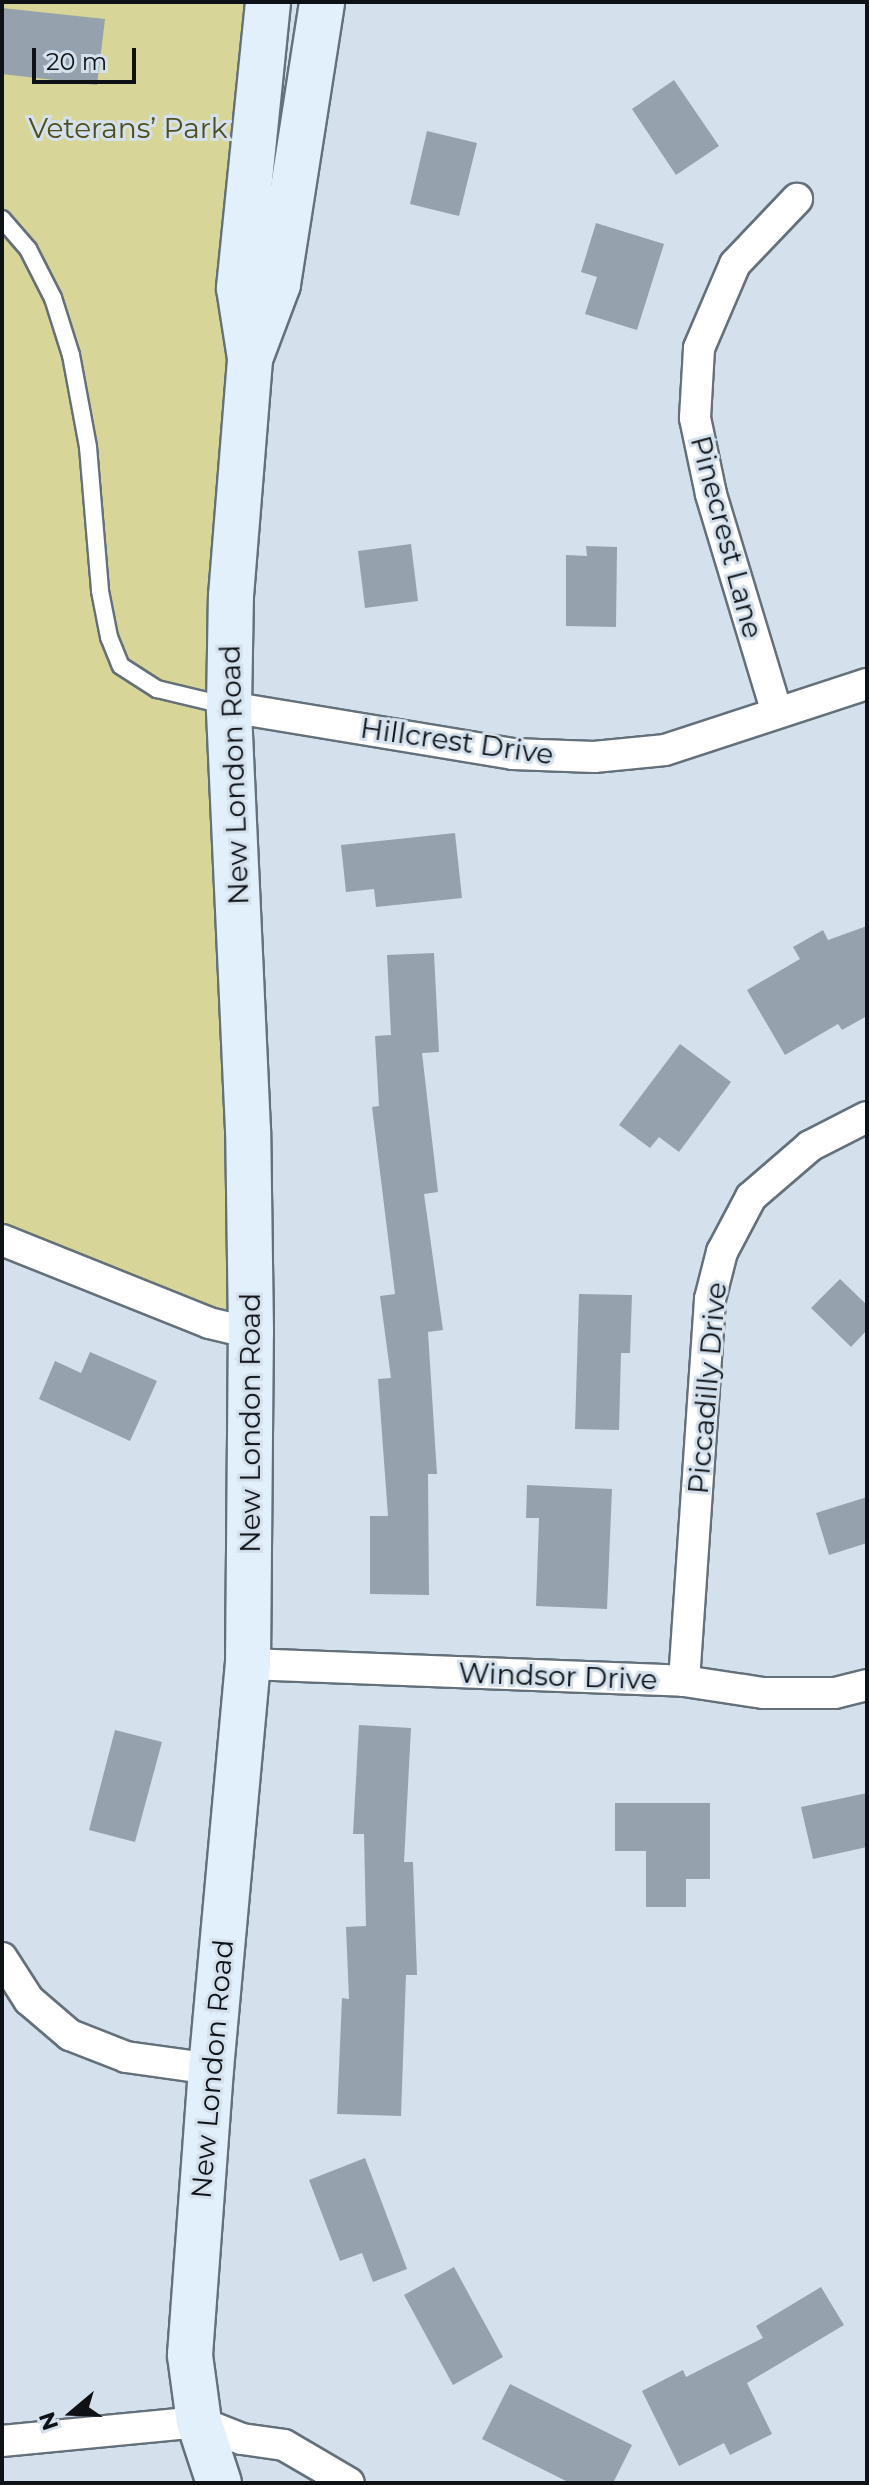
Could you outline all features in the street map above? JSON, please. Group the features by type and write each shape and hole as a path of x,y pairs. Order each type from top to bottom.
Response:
{"street":[{"name":"New London Road","path":"219,2483 199,2422 190,2355 211,2069 248,1664 251,1333 248,1130 229,707 231,596 250,358 239,288 268,2"},
{"name":"New London Road","path":"250,358 278,284 322,2"},
{"name":"Pinecrest Lane","path":"777,713 711,494 695,418 699,348 735,264 797,199"},
{"name":"Hillcrest Drive","path":"229,707 513,754 594,757 665,750 867,684"},
{"name":"Piccadilly Drive","path":"684,1681 710,1299 722,1252 751,1197 810,1146 867,1117"},
{"path":"2,1240 209,1323 251,1333"},
{"name":"Windsor Drive","path":"248,1664 684,1681 763,1693 835,1693 867,1685"},
{"path":"2,1958 29,2000 70,2035 126,2057 211,2069"},
{"path":"2,2441 199,2422 242,2439 284,2445 349,2483"}],"lane":[{"path":"2,219 35,261 53,298 71,355 88,447 100,591 109,637 121,666 157,689 229,707"}],"green space":[{"name":"Veterans’ Park","path":"2,2 268,2 239,288 251,1333 2,1240"}],"building":[{"path":"2,8 105,19 97,85 2,74"},
{"path":"674,80 719,146 676,175 632,109"},
{"path":"427,131 477,143 459,216 410,204"},
{"path":"596,223 664,244 637,330 585,314 597,277 581,272"},
{"path":"411,544 418,601 365,608 358,551"},
{"path":"586,546 617,547 616,627 566,626 566,555 587,556"},
{"path":"455,833 462,898 376,907 374,889 346,892 341,845"},
{"path":"867,926 867,1016 842,1030 838,1024 785,1055 747,990 800,959 793,947 823,930 828,940"},
{"path":"434,953 439,1052 422,1053 438,1192 424,1194 443,1330 428,1332 437,1474 428,1474 429,1595 370,1594 370,1516 388,1516 378,1379 391,1378 380,1296 395,1294 372,1107 379,1106 375,1036 391,1035 387,955"},
{"path":"680,1044 731,1082 679,1152 659,1137 650,1148 619,1125"},
{"path":"840,1279 867,1305 867,1330 851,1347 811,1308"},
{"path":"579,1294 632,1295 630,1353 621,1353 619,1430 575,1429"},
{"path":"90,1352 157,1381 130,1441 39,1399 55,1361 81,1373"},
{"path":"527,1485 612,1489 607,1609 536,1606 539,1518 526,1518"},
{"path":"867,1497 867,1543 829,1555 816,1513"},
{"path":"359,1725 411,1728 404,1862 413,1862 417,1975 406,1975 401,2116 337,2114 342,1998 349,1999 346,1927 366,1926 364,1834 353,1834"},
{"path":"115,1730 162,1742 135,1842 89,1830"},
{"path":"867,1793 867,1847 813,1859 801,1807"},
{"path":"615,1803 710,1803 710,1879 686,1879 686,1907 646,1907 646,1851 615,1851"},
{"path":"365,2158 407,2269 373,2282 362,2253 340,2261 309,2180"},
{"path":"454,2267 503,2357 453,2385 404,2295"},
{"path":"821,2287 844,2325 747,2383 772,2434 730,2455 724,2443 679,2466 642,2391 683,2370 686,2377 763,2338 756,2326"},
{"path":"510,2384 632,2445 613,2483 570,2483 482,2439"}]}
